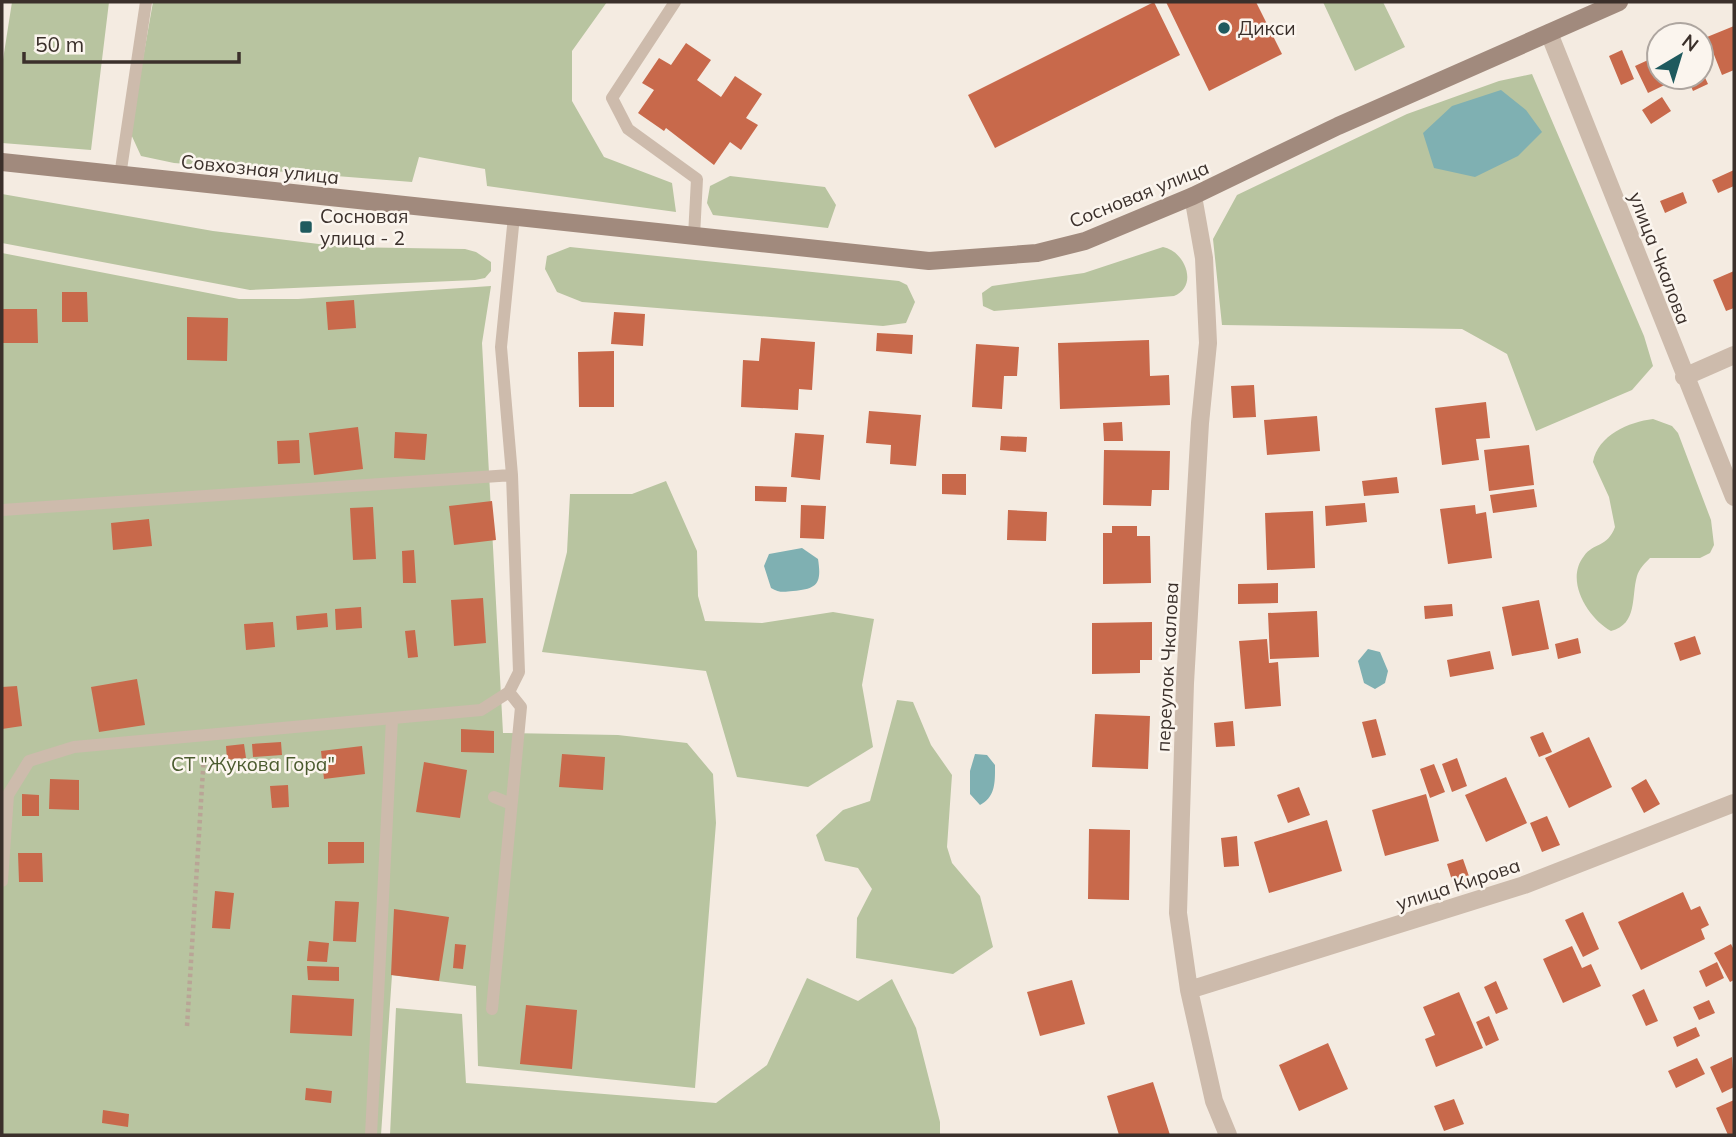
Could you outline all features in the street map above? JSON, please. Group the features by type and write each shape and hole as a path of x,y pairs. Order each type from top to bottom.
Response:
{"street":[{"name":"Сосновая улица","path":"514,216 929,261 1037,253 1085,241 1193,197 1338,126 1619,2"},
{"name":"улица Чкалова","path":"1549,33 1734,497"},
{"name":"Совхозная улица","path":"2,162 514,216"},
{"name":"переулок Чкалова","path":"1193,197 1204,258 1208,343 1200,423 1184,710 1178,913 1189,990 1214,1101 1228,1135"},
{"path":"1684,377 1734,355"},
{"name":"улица Кирова","path":"1189,990 1524,886 1734,803"}],"lane":[{"path":"120,176 146,2"},
{"path":"675,2 612,98 628,129 697,179 694,236"},
{"path":"2,881 8,795 29,761 74,747 481,710 509,692 519,672 512,475 501,347 514,216"},
{"path":"2,510 512,475"},
{"path":"492,1009 522,707 509,692"},
{"path":"371,1135 392,719"},
{"path":"494,797 511,804"}],"path":[{"path":"187,1026 205,735"}],"green space":[{"path":"12,2 109,2 91,150 2,143 2,66"},
{"path":"153,2 607,2 572,51 572,101 604,157 672,183 676,212 487,186 485,169 419,157 412,182 174,163 141,156 130,132"},
{"path":"1323,2 1383,2 1405,47 1355,71"},
{"path":"1532,74 1644,336 1653,366 1632,390 1536,431 1507,354 1462,329 1222,325 1213,239 1237,195 1407,114 1499,81"},
{"path":"730,176 825,187 836,205 828,228 713,215 707,203 710,186"},
{"path":"2,194 213,231 343,247 465,249 476,252 491,262 491,271 485,278 475,280 250,290 2,243"},
{"path":"570,247 899,281 907,285 915,302 906,323 883,326 582,302 557,292 545,269 547,256"},
{"path":"1163,247 1178,255 1186,269 1186,285 1174,296 994,311 983,306 982,293 992,286 1084,273"},
{"name":"СТ \"Жукова Гора\"","path":"2,253 239,299 298,299 491,286 482,343 503,733 618,735 687,743 713,774 716,823 695,1088 478,1066 476,986 392,975 381,1135 2,1135"},
{"path":"1653,419 1672,426 1678,433 1711,520 1714,545 1710,553 1700,558 1650,558 1637,576 1630,616 1620,627 1611,631 1588,609 1578,588 1579,566 1584,556 1604,542 1615,527 1609,497 1593,462 1601,444 1608,437 1634,423"},
{"path":"666,481 697,551 698,596 705,621 762,623 833,612 874,619 862,685 873,747 808,787 737,777 706,671 542,652 567,552 570,494 632,494"},
{"path":"897,700 913,702 931,745 952,775 947,847 952,863 980,896 993,947 953,974 856,958 857,918 872,889 858,868 825,861 816,835 843,810 870,801"},
{"path":"807,978 858,1001 892,979 916,1028 940,1122 940,1135 390,1135 396,1008 462,1014 466,1083 716,1103 767,1065"}],"water":[{"path":"1501,90 1526,110 1542,132 1518,156 1475,177 1434,168 1423,133 1452,106"},
{"path":"802,548 818,559 819,574 816,584 808,589 787,592 771,588 764,566 769,554"},
{"path":"1368,649 1380,652 1388,671 1385,683 1375,689 1364,683 1358,661"},
{"path":"975,754 987,755 995,765 992,793 980,805 970,794 970,771"}],"building":[{"path":"1154,2 1180,55 995,148 968,95"},
{"name":"Дикси","path":"1166,2 1256,2 1282,54 1209,91"},
{"path":"1734,26 1734,70 1722,75 1715,57 1715,34"},
{"path":"686,43 711,60 697,80 721,97 735,76 762,94 746,118 758,125 741,150 730,142 714,165 666,128 664,131 638,113 654,90 642,83 659,58 671,65"},
{"path":"1622,50 1634,79 1621,85 1609,56"},
{"path":"1645,61 1645,87 1635,66"},
{"path":"1662,97 1671,111 1651,124 1642,110"},
{"path":"1734,170 1734,186 1718,193 1712,180"},
{"path":"1683,192 1687,203 1665,213 1660,201"},
{"path":"1734,271 1734,308 1726,311 1713,280"},
{"path":"62,292 87,292 88,322 62,322"},
{"path":"354,300 356,328 328,330 326,302"},
{"path":"2,309 37,309 38,343 2,343"},
{"path":"614,312 645,314 643,346 611,344"},
{"path":"187,317 228,318 227,361 187,360"},
{"path":"877,333 913,335 912,354 876,351"},
{"path":"761,338 815,342 812,390 799,389 798,410 741,407 743,360 759,361"},
{"path":"1149,340 1150,376 1169,375 1170,405 1060,409 1058,343"},
{"path":"976,344 1019,347 1017,376 1004,376 1002,409 972,407"},
{"path":"614,351 614,407 579,407 578,352"},
{"path":"1254,385 1256,417 1233,418 1231,386"},
{"path":"1486,402 1490,438 1476,439 1479,460 1442,465 1435,408"},
{"path":"869,411 921,415 916,466 890,464 891,445 866,443"},
{"path":"1317,416 1320,451 1267,455 1264,420"},
{"path":"1122,422 1123,441 1104,441 1103,423"},
{"path":"358,427 363,469 314,475 309,433"},
{"path":"395,432 427,434 425,460 394,458"},
{"path":"795,433 824,435 820,480 791,477"},
{"path":"1001,436 1027,437 1026,452 1000,450"},
{"path":"299,440 300,463 278,464 277,441"},
{"path":"1529,445 1534,485 1489,491 1484,450"},
{"path":"1104,450 1170,451 1169,490 1152,490 1151,506 1103,505"},
{"path":"942,474 966,474 966,495 942,494"},
{"path":"1397,477 1399,493 1364,496 1362,481"},
{"path":"755,486 787,487 786,502 755,501"},
{"path":"1534,489 1537,507 1493,513 1490,495"},
{"path":"492,501 496,540 454,545 449,506"},
{"path":"1365,503 1367,522 1326,526 1325,506"},
{"path":"801,505 826,506 824,539 800,538"},
{"path":"1475,505 1476,514 1486,512 1492,558 1448,564 1440,509"},
{"path":"373,507 376,559 353,560 350,508"},
{"path":"1008,510 1047,512 1046,541 1007,540"},
{"path":"1313,511 1315,568 1267,570 1265,513"},
{"path":"149,519 152,546 113,550 111,523"},
{"path":"1112,526 1137,526 1137,536 1150,536 1151,583 1103,584 1103,533 1112,533"},
{"path":"414,550 416,583 403,583 402,551"},
{"path":"1278,583 1278,603 1238,604 1238,584"},
{"path":"483,598 486,643 454,646 451,600"},
{"path":"1539,600 1549,649 1512,656 1502,607"},
{"path":"1452,604 1453,616 1425,619 1424,606"},
{"path":"361,607 362,628 336,630 335,609"},
{"path":"1317,611 1319,657 1270,659 1268,613"},
{"path":"327,613 328,627 297,630 296,616"},
{"path":"273,622 275,647 246,650 244,624"},
{"path":"1152,622 1152,660 1140,660 1140,673 1092,674 1092,623"},
{"path":"415,630 418,657 408,658 405,631"},
{"path":"1695,636 1701,654 1680,661 1674,643"},
{"path":"1578,638 1581,653 1558,659 1555,644"},
{"path":"1267,639 1269,663 1278,662 1281,706 1245,709 1239,641"},
{"path":"1490,651 1494,669 1450,677 1447,660"},
{"path":"137,679 145,725 99,732 91,687"},
{"path":"17,686 22,726 2,729 2,687"},
{"path":"1095,714 1150,716 1148,769 1092,767"},
{"path":"1376,719 1386,755 1372,758 1362,722"},
{"path":"1233,721 1235,746 1216,747 1214,723"},
{"path":"461,729 494,731 494,753 461,752"},
{"path":"1543,732 1552,752 1539,757 1530,737"},
{"path":"1589,737 1612,787 1569,808 1545,758"},
{"path":"281,742 282,755 253,757 252,744"},
{"path":"244,744 246,758 227,760 226,746"},
{"path":"362,746 365,774 324,779 321,751"},
{"path":"562,754 605,757 603,790 559,787"},
{"path":"1457,758 1467,786 1452,792 1442,764"},
{"path":"424,762 467,770 460,818 416,812"},
{"path":"1434,764 1445,792 1430,798 1420,769"},
{"path":"1506,777 1527,823 1486,842 1465,795"},
{"path":"50,779 79,780 79,810 49,809"},
{"path":"1646,779 1660,804 1644,813 1631,788"},
{"path":"288,785 289,807 272,808 270,786"},
{"path":"1299,787 1310,815 1288,823 1277,795"},
{"path":"22,794 39,795 39,816 22,816"},
{"path":"1426,794 1439,841 1385,856 1372,810"},
{"path":"1547,816 1560,845 1542,852 1530,823"},
{"path":"1327,820 1342,871 1269,893 1254,842"},
{"path":"1089,829 1130,830 1129,900 1088,899"},
{"path":"1237,836 1239,866 1224,867 1221,838"},
{"path":"328,842 364,842 364,863 328,864"},
{"path":"18,853 42,853 43,882 19,882"},
{"path":"1463,859 1471,882 1454,887 1447,864"},
{"path":"215,891 234,893 230,929 212,928"},
{"path":"1683,892 1691,910 1700,906 1709,925 1701,929 1705,939 1641,970 1618,922"},
{"path":"335,901 359,902 356,942 333,941"},
{"path":"394,909 449,917 439,981 391,975"},
{"path":"1583,912 1599,949 1583,957 1565,920"},
{"path":"309,941 329,943 327,962 307,961"},
{"path":"455,944 466,945 463,969 453,968"},
{"path":"1731,944 1734,950 1734,980 1730,982 1714,953"},
{"path":"1572,946 1582,968 1591,964 1601,986 1563,1003 1543,959"},
{"path":"1717,962 1724,978 1706,987 1699,971"},
{"path":"307,966 339,967 339,981 308,980"},
{"path":"1072,980 1085,1024 1040,1036 1027,992"},
{"path":"1496,981 1508,1009 1496,1014 1484,987"},
{"path":"1644,989 1658,1021 1646,1026 1632,995"},
{"path":"1459,992 1483,1048 1436,1067 1425,1039 1435,1035 1423,1007"},
{"path":"292,995 354,999 352,1036 290,1033"},
{"path":"1709,1000 1715,1013 1699,1020 1693,1007"},
{"path":"526,1005 577,1010 572,1069 520,1064"},
{"path":"1489,1016 1499,1040 1486,1046 1476,1022"},
{"path":"1696,1027 1700,1036 1677,1047 1673,1037"},
{"path":"1328,1043 1348,1089 1299,1111 1279,1065"},
{"path":"1732,1057 1734,1087 1722,1093 1710,1067"},
{"path":"1697,1058 1705,1074 1676,1088 1668,1071"},
{"path":"1153,1082 1170,1135 1119,1135 1107,1096"},
{"path":"306,1088 332,1091 331,1103 305,1100"},
{"path":"1454,1099 1464,1124 1444,1131 1434,1106"},
{"path":"1734,1100 1734,1135 1728,1135 1716,1108"},
{"path":"103,1110 129,1114 128,1127 102,1123"}],"place":[{"name":"Дикси","path":"1224,28"},
{"name":"Сосновая улица - 2","path":"306,227"}]}
